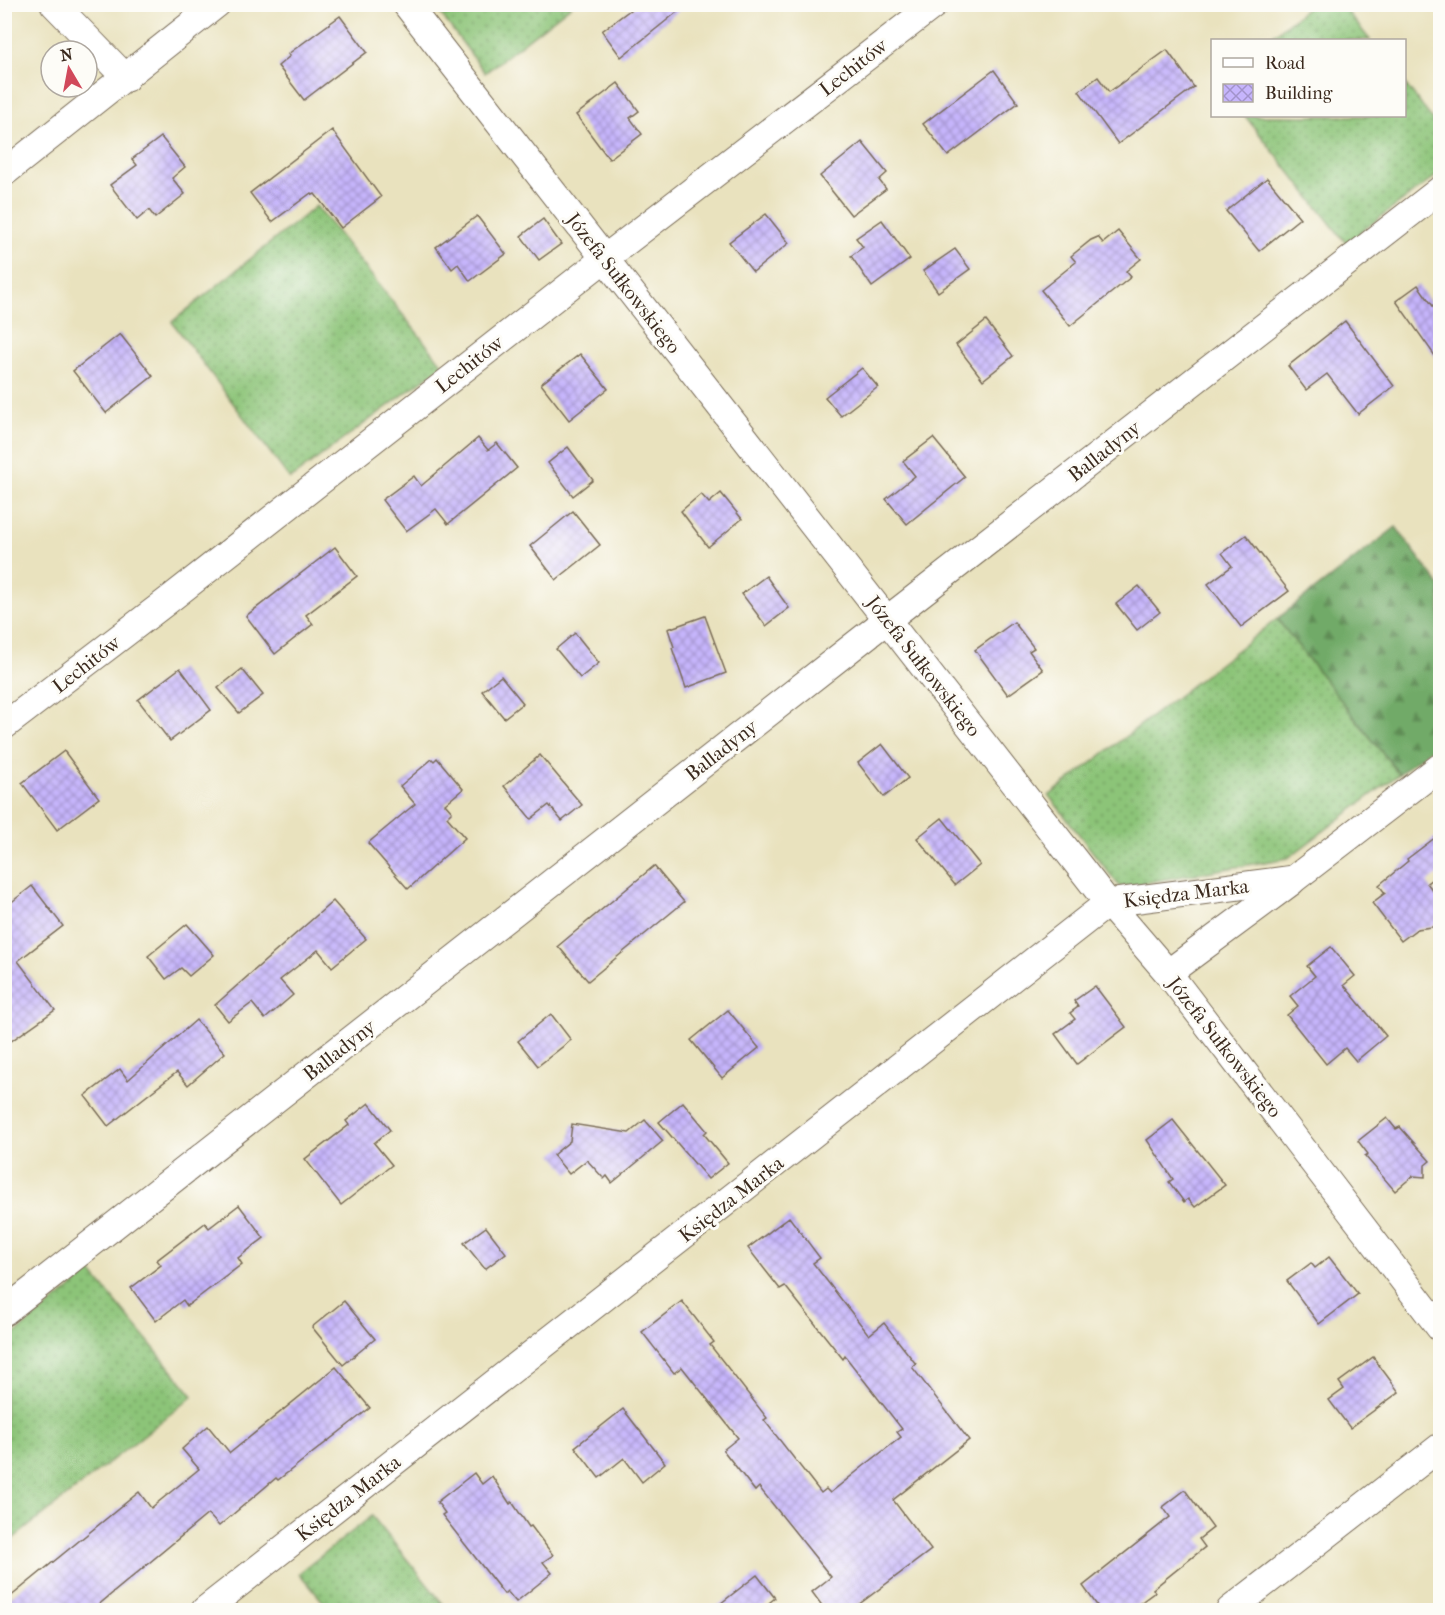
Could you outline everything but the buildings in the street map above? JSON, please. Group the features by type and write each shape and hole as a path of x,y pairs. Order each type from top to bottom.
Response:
{"street":[{"path":"54,4 126,78"},
{"path":"4,173 217,4"},
{"name":"Józefa Sułkowskiego","path":"406,4 1108,903 1168,973 1440,1328"},
{"name":"Lechitów","path":"4,726 935,4"},
{"name":"Balladyny","path":"4,1312 888,619 1440,190"},
{"name":"Księdza Marka","path":"1168,973 1440,767"},
{"name":"Księdza Marka","path":"205,1611 1108,903 1294,879"},
{"path":"1230,1611 1440,1447"}],"green space":[{"path":"434,5 572,5 485,73"},
{"path":"1311,5 1342,5 1369,39 1268,39"},
{"path":"1406,85 1440,129 1440,173 1346,243 1246,117 1406,117"},
{"path":"316,206 443,365 290,479 172,322"},
{"path":"1396,527 1440,586 1440,742 1399,774 1277,619"},
{"path":"1277,619 1399,774 1288,858 1120,887 1049,796"},
{"path":"91,1272 193,1396 5,1545 5,1342"},
{"path":"372,1516 448,1610 330,1610 299,1573"}]}
